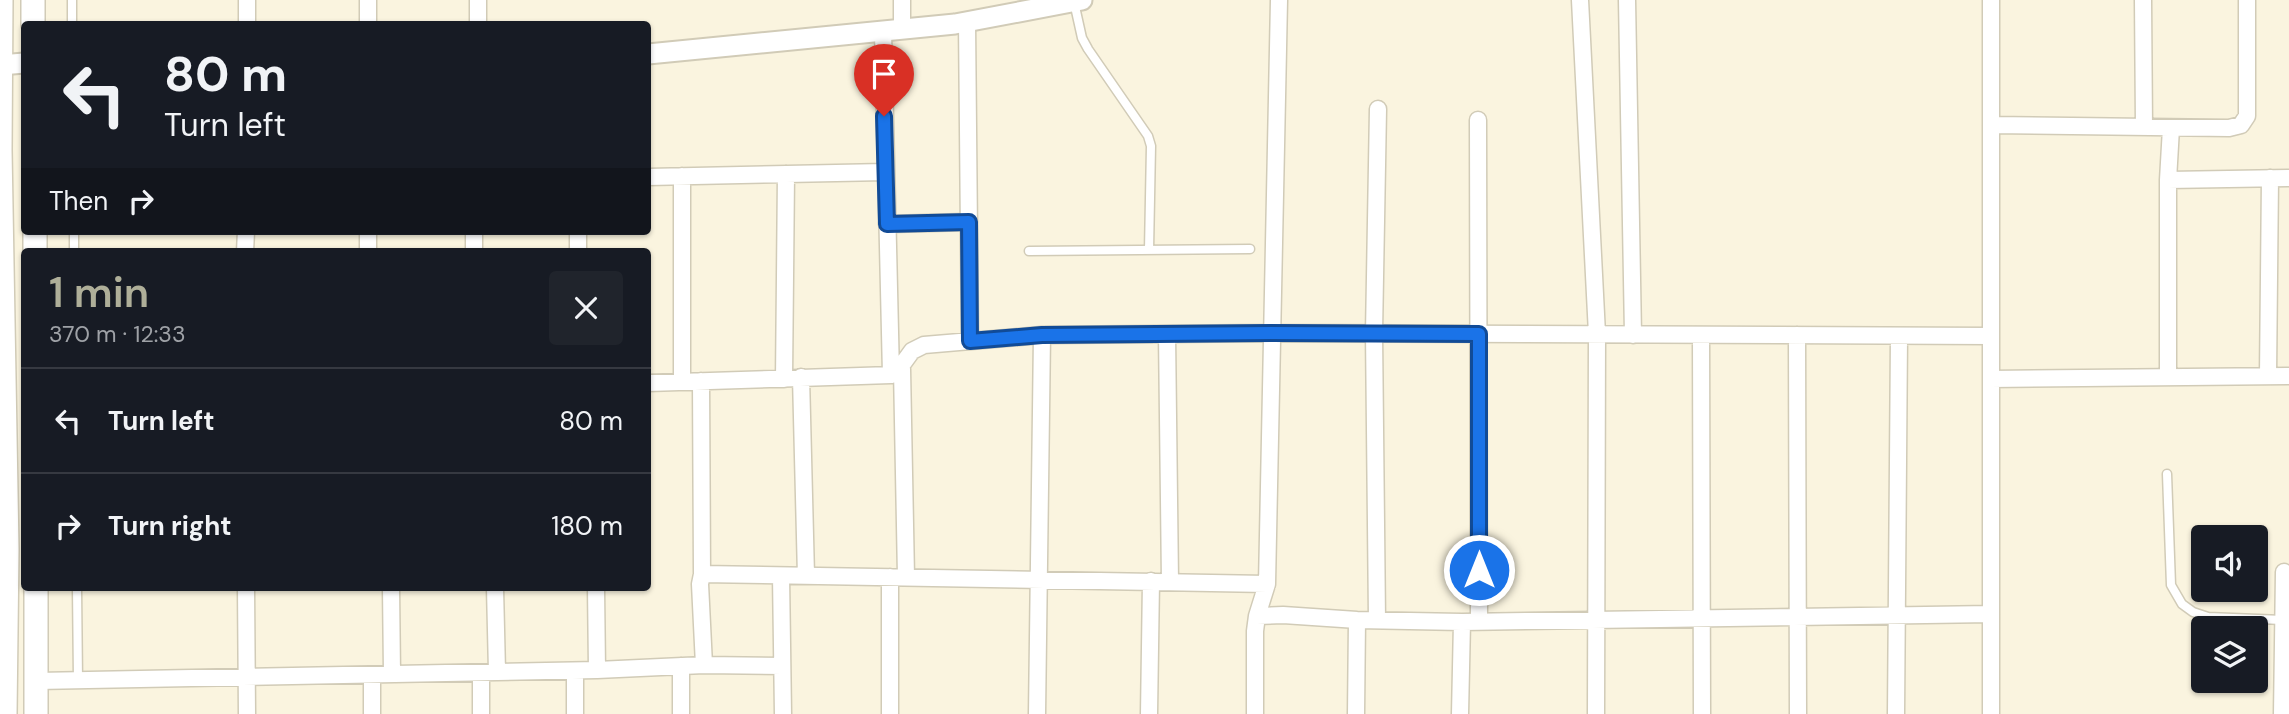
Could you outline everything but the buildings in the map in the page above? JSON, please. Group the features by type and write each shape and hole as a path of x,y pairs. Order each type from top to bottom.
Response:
{"main road":[{"path":"1,0 5,714"},
{"path":"33,0 33,21"},
{"path":"36,591 36,714"}],"street":[{"path":"247,0 247,21"},
{"path":"368,0 368,21"},
{"path":"478,0 478,21"},
{"path":"890,714 898,577 896,372 885,172 892,31 902,0"},
{"path":"1255,714 1257,616 1267,584 1279,0"},
{"path":"1580,0 1597,334 1596,714"},
{"path":"1627,0 1633,335"},
{"path":"1991,0 1991,714"},
{"path":"2143,0 2144,127"},
{"path":"1991,125 2171,128 2229,128 2241,125 2247,116 2247,0"},
{"path":"651,54 967,22 1069,1"},
{"path":"967,22 970,341"},
{"path":"1,65 21,63"},
{"path":"1377,620 1374,333 1378,110"},
{"path":"1478,120 1479,622"},
{"path":"2168,377 2168,180 2171,128"},
{"path":"651,177 885,172"},
{"path":"784,379 786,174"},
{"path":"682,176 682,382"},
{"path":"2168,180 2289,177"},
{"path":"2268,376 2270,178"},
{"path":"887,224 969,222"},
{"path":"651,383 896,372 912,351 923,345 1042,335 1374,333 1991,336"},
{"path":"1167,334 1170,582"},
{"path":"1037,714 1042,335"},
{"path":"1701,335 1702,714"},
{"path":"1797,335 1798,714"},
{"path":"1896,714 1899,336"},
{"path":"1991,379 2289,376"},
{"path":"801,377 806,576"},
{"path":"701,381 702,574 699,584 704,665"},
{"path":"2282,714 2286,664 2284,572"},
{"path":"702,574 1267,584"},
{"path":"781,576 783,714"},
{"path":"1149,714 1151,582"},
{"path":"246,591 247,714"},
{"path":"391,591 392,674"},
{"path":"481,714 489,672 495,591"},
{"path":"596,591 597,670"},
{"path":"1257,616 1479,622 1991,614"},
{"path":"1356,714 1357,620"},
{"path":"1460,714 1462,622"},
{"path":"37,681 575,671 704,665 782,666"},
{"path":"681,666 681,714"},
{"path":"575,671 575,714"},
{"path":"372,675 372,714"}],"lane":[{"path":"72,0 72,21"},
{"path":"1069,1 1088,49 1148,135 1151,146 1149,250"},
{"path":"1029,251 1250,250"},
{"path":"2167,474 2171,585 2182,604 2193,612 2208,617 2283,620"},
{"path":"77,591 78,681"}],"route":[{"path":"884,116 887,224 969,222 970,341 1042,335 1479,334 1479,570"}]}
